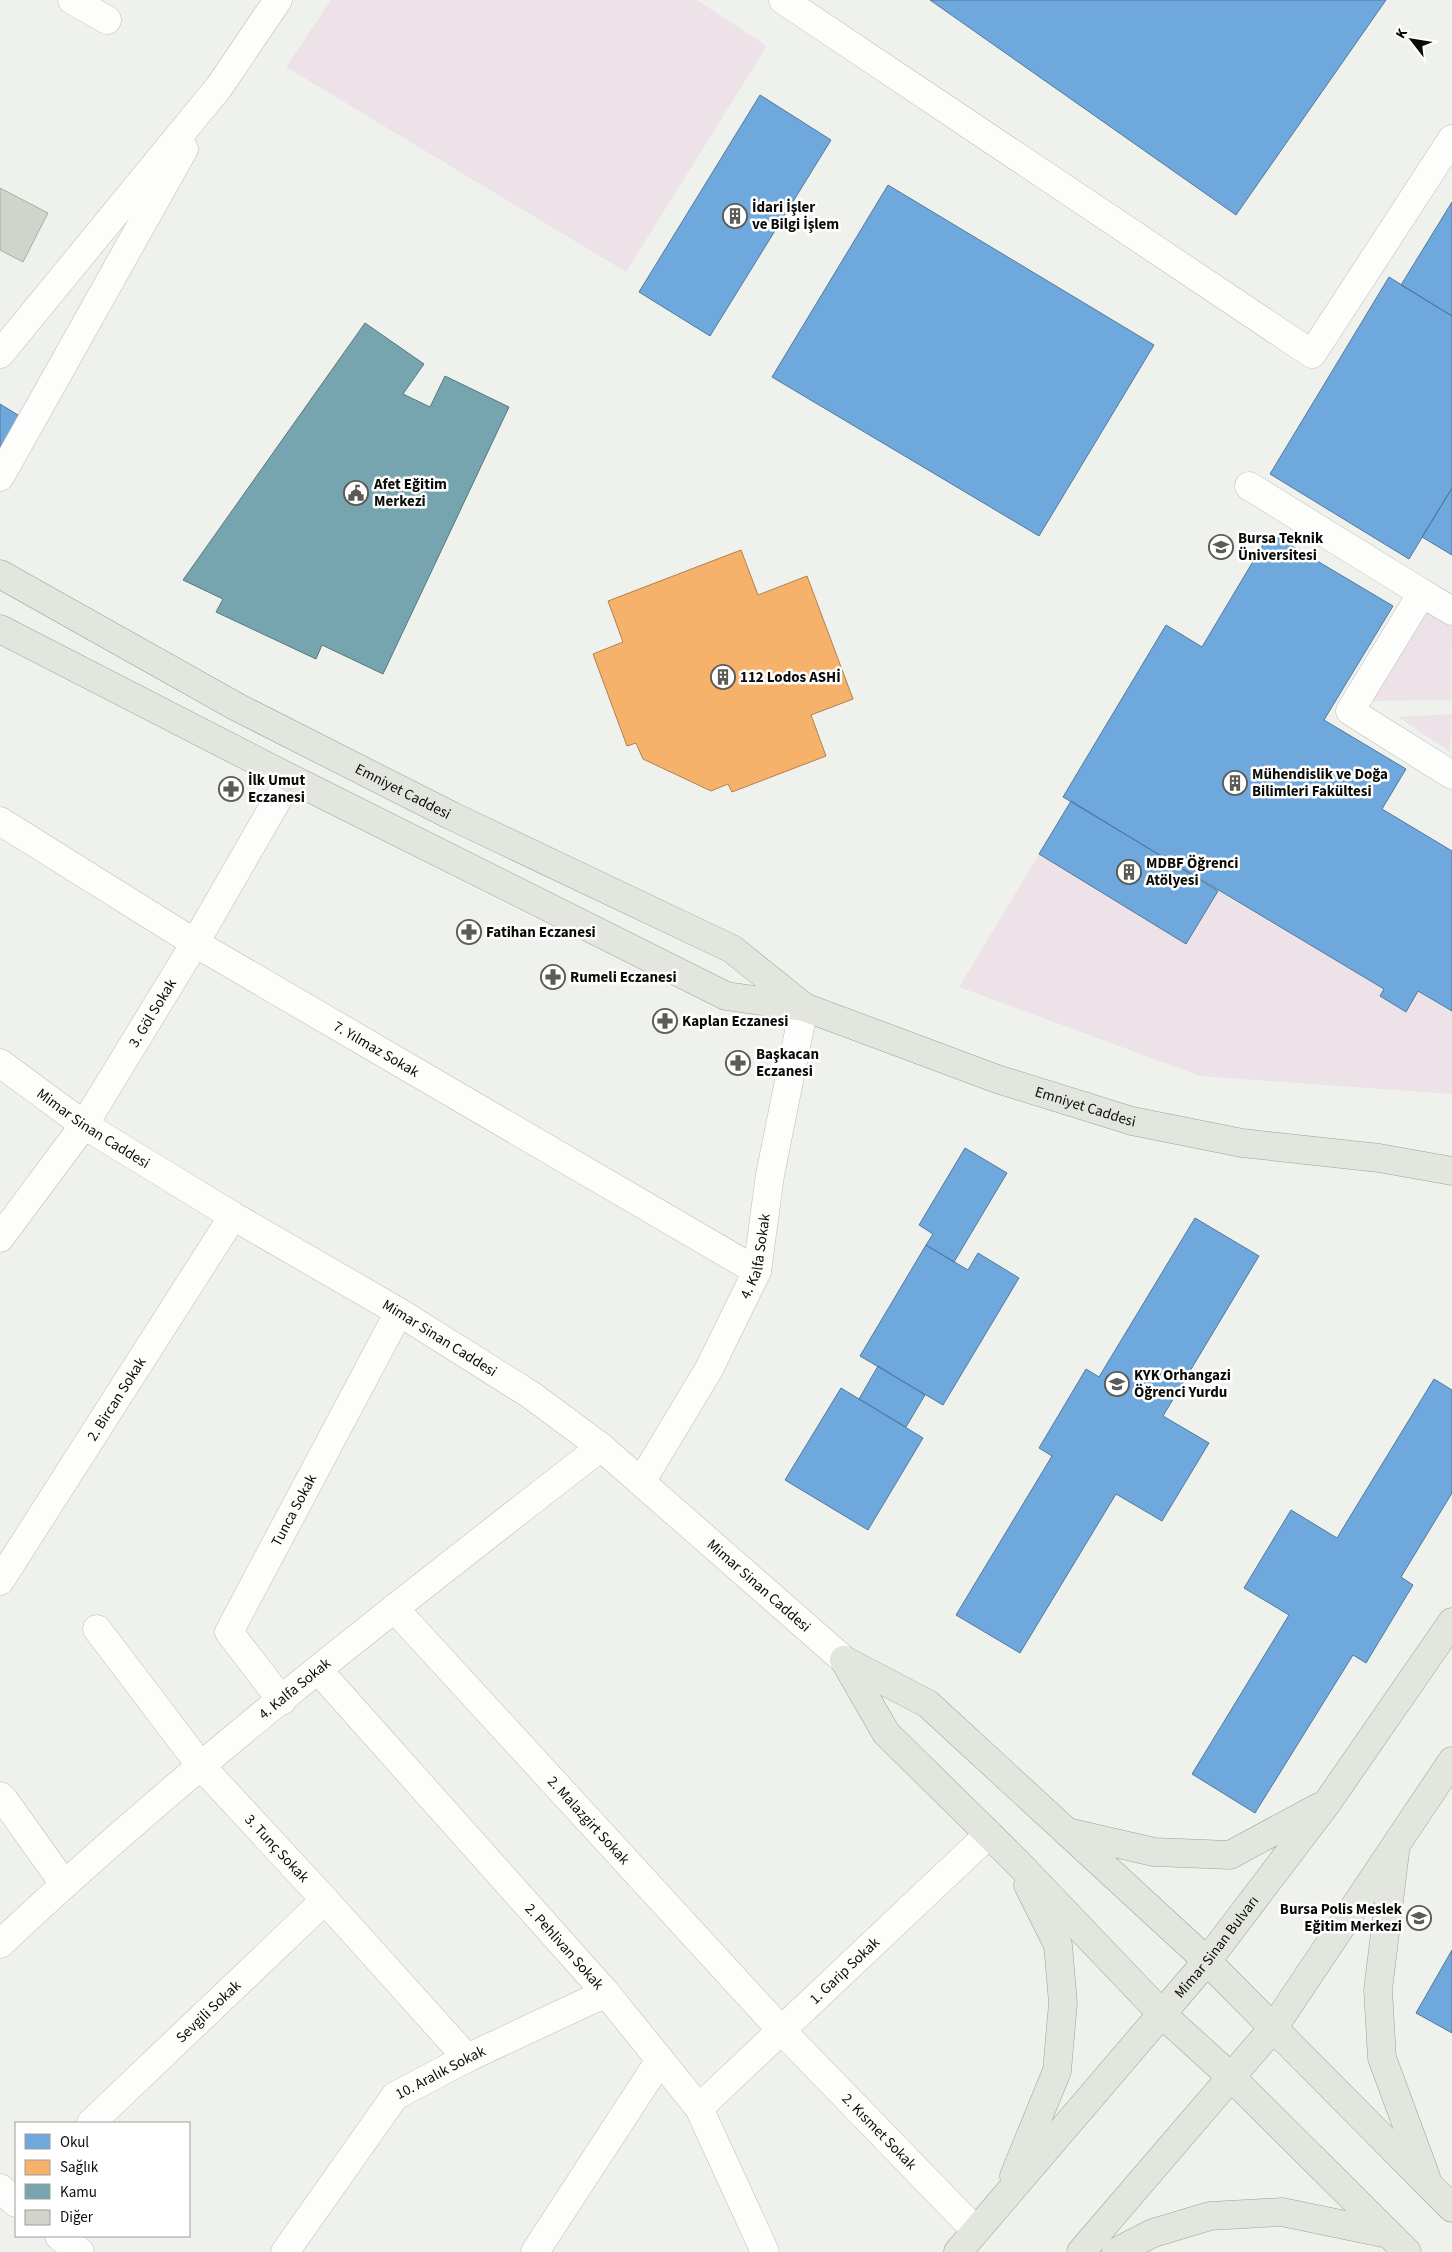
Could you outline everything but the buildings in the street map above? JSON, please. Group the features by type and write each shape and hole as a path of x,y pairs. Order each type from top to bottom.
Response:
{"main road":[{"name":"Emniyet Caddesi","path":"0,574 246,711 452,816 732,949 804,1007"},
{"name":"Emniyet Caddesi","path":"0,629 290,778 726,996 804,1007 997,1079 1132,1121 1242,1143 1379,1158"},
{"path":"1379,1158 1452,1156"},
{"path":"1379,1158 1452,1171"},
{"name":"Mimar Sinan Bulvarı","path":"958,2252 1207,1961 1327,1803 1452,1622"},
{"path":"844,1660 928,1704 1207,1961 1274,2027 1430,2188 1452,2208"},
{"path":"844,1660 886,1733 1016,1861 1163,2014 1231,2077 1397,2243"},
{"path":"1081,2252 1274,2027 1452,1761"},
{"path":"1066,1831 1154,1852 1230,1855 1327,1803"},
{"path":"1396,1846 1378,1990 1382,2058 1430,2188"},
{"path":"1006,2198 1057,2071 1063,2003 1058,1945 1016,1861"},
{"path":"1116,2252 1153,2233 1210,2216 1282,2212 1397,2243"}],"street":[{"path":"72,0 107,20"},
{"path":"0,477 219,88 278,0"},
{"path":"783,0 1312,354 1452,139"},
{"path":"0,354 219,88"},
{"path":"1249,486 1452,611"},
{"path":"1422,593 1350,711 1452,775"},
{"name":"3. Göl Sokak","path":"4,1224 84,1125 195,942 290,778"},
{"name":"7. Yılmaz Sokak","path":"0,820 195,942 757,1271"},
{"name":"4. Kalfa Sokak","path":"641,1482 709,1369 757,1271 770,1175 804,1007"},
{"name":"Mimar Sinan Caddesi","path":"0,1063 84,1125 233,1216 400,1312 532,1395 601,1448 844,1660"},
{"name":"2. Bircan Sokak","path":"0,1581 233,1216"},
{"name":"Tunca Sokak","path":"282,1701 229,1632 400,1312"},
{"name":"4. Kalfa Sokak","path":"0,1944 64,1884 201,1766 394,1608 601,1448"},
{"name":"2. Malazgirt Sokak","path":"394,1608 782,2032"},
{"name":"3. Tunç Sokak","path":"97,1629 201,1766 326,1900 467,2058"},
{"name":"2. Pehlivan Sokak","path":"319,1671 606,1993 699,2108 764,2252"},
{"path":"0,1796 6,1801 64,1884"},
{"name":"1. Garip Sokak","path":"699,2108 782,2032 989,1834"},
{"name":"Sevgili Sokak","path":"92,2122 326,1900"},
{"name":"10. Aralık Sokak","path":"285,2252 394,2096 467,2058 606,1993"},
{"name":"2. Kısmet Sokak","path":"782,2032 976,2231"},
{"path":"534,2252 660,2060"},
{"path":"60,2237 80,2252"}],"shaded area":[{"path":"331,0 697,0 767,46 626,272 286,67"},
{"path":"1422,610 1452,618 1451,700 1366,701"},
{"path":"1452,714 1450,752 1398,717"},
{"path":"1039,854 1186,943 1218,891 1384,989 1380,996 1405,1012 1418,991 1452,1011 1452,1094 1200,1076 959,987"}],"place":[{"name":"İdari İşler ve Bilgi İşlem","path":"735,216"},
{"name":"Afet Eğitim Merkezi","path":"356,493"},
{"name":"Bursa Teknik Üniversitesi","path":"1221,547"},
{"name":"112 Lodos ASHİ","path":"723,677"},
{"name":"Mühendislik ve Doğa Bilimleri Fakültesi","path":"1235,783"},
{"name":"İlk Umut Eczanesi","path":"231,789"},
{"name":"MDBF Öğrenci Atölyesi","path":"1129,872"},
{"name":"Fatihan Eczanesi","path":"469,932"},
{"name":"Rumeli Eczanesi","path":"553,977"},
{"name":"Kaplan Eczanesi","path":"665,1021"},
{"name":"Başkacan Eczanesi","path":"738,1063"},
{"name":"KYK Orhangazi Öğrenci Yurdu","path":"1117,1384"},
{"name":"Bursa Polis Meslek Eğitim Merkezi","path":"1419,1918"}]}
